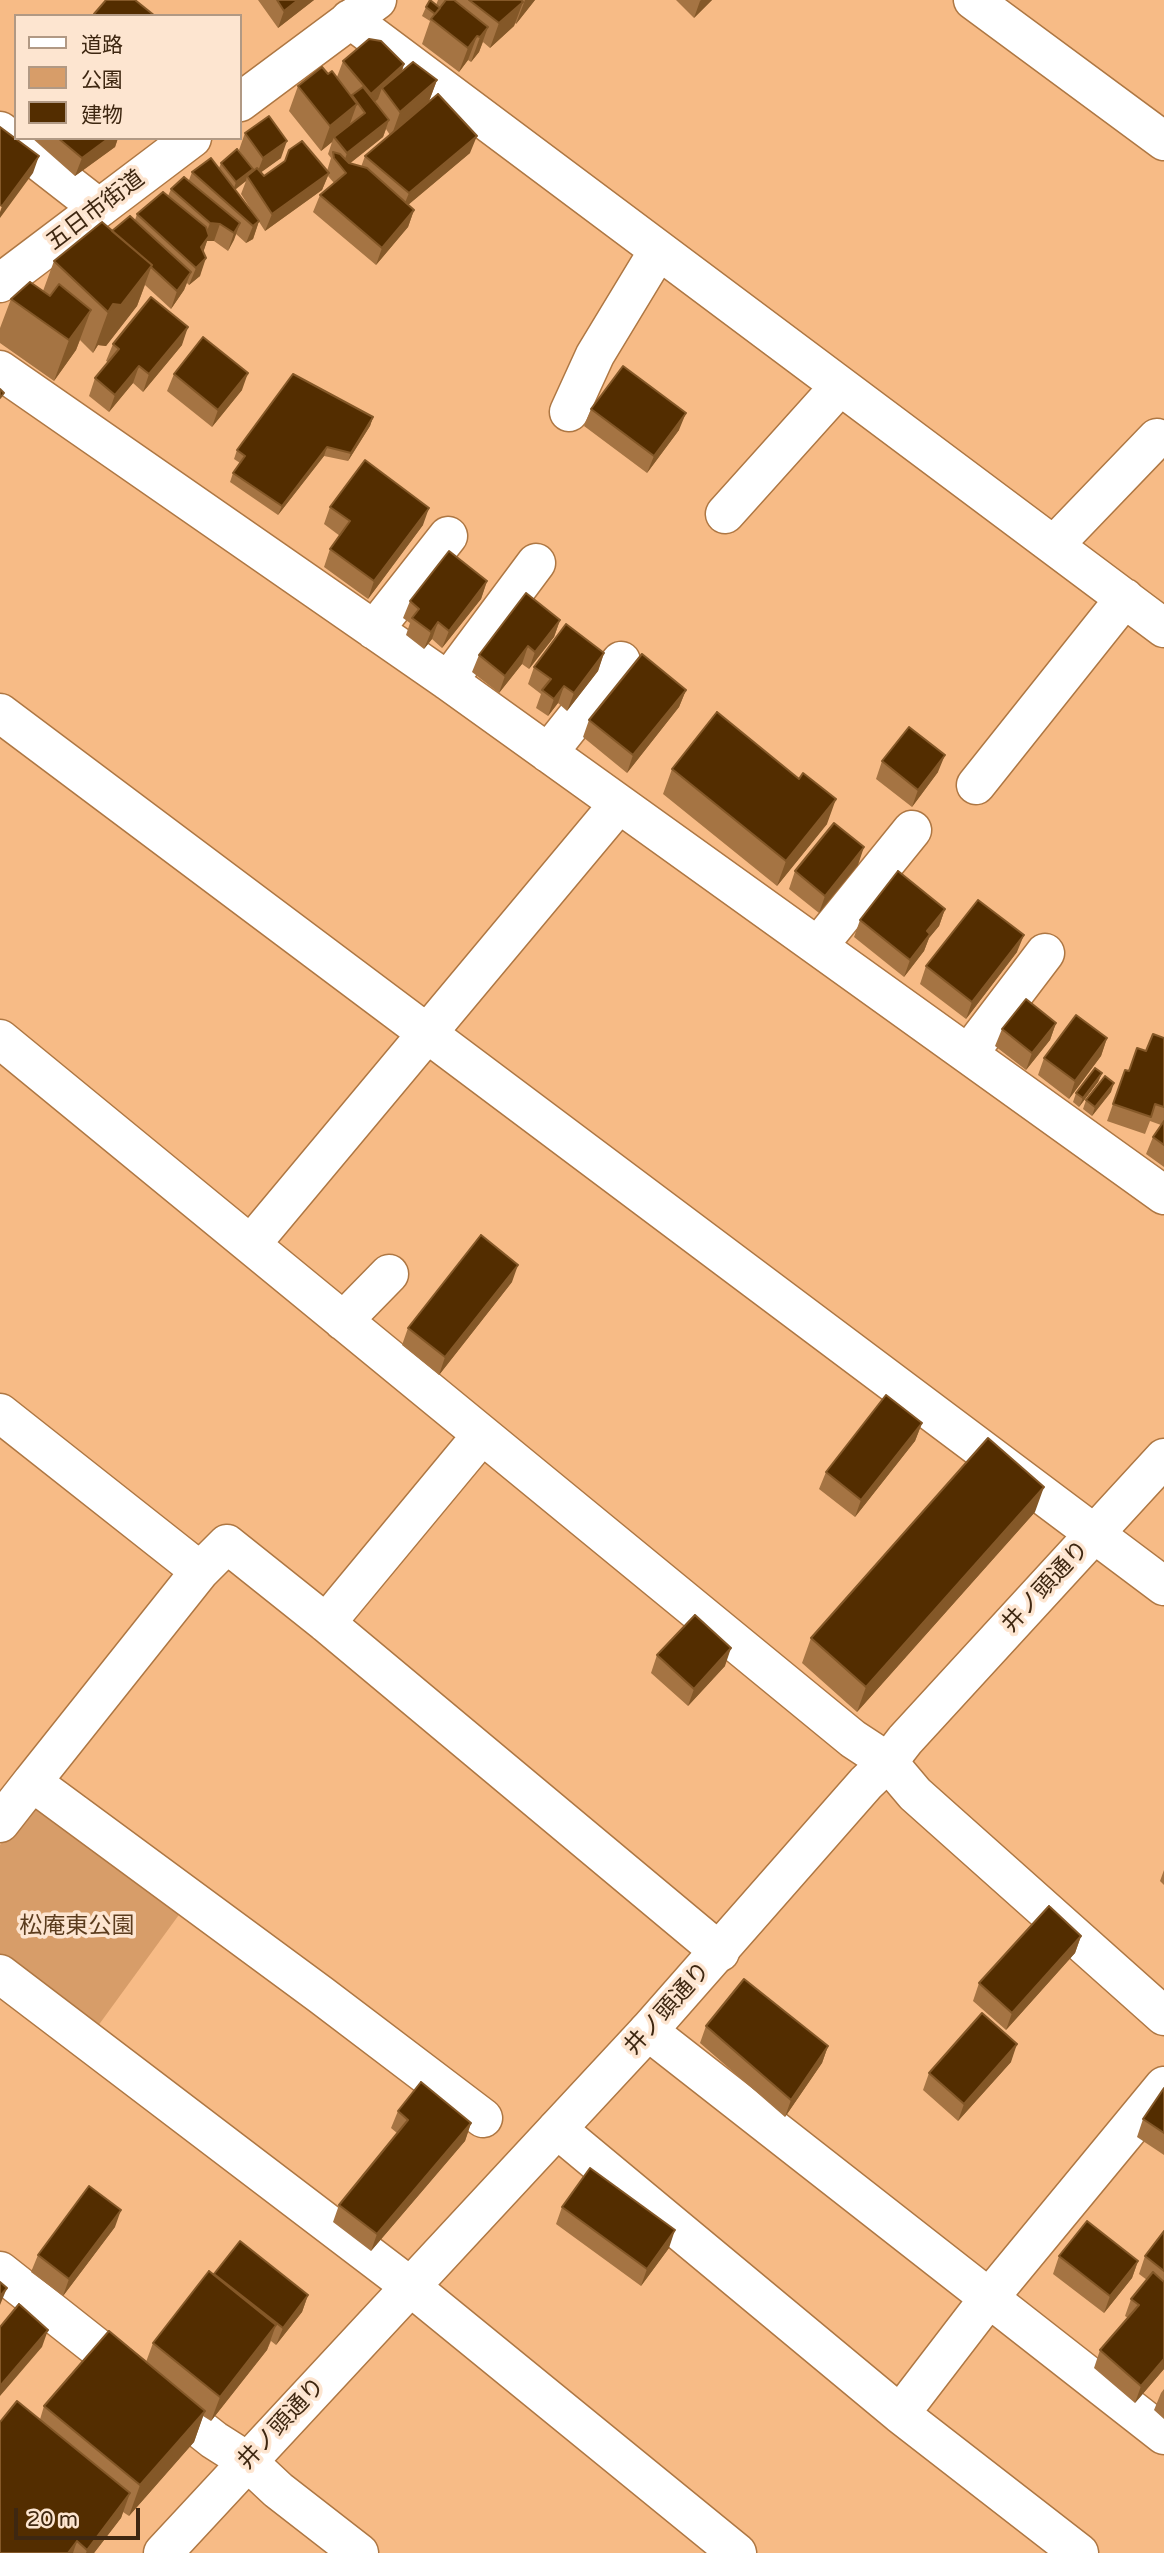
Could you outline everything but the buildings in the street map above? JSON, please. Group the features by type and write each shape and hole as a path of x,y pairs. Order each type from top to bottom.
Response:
{"street":[{"path":"973,0 1164,141"},
{"path":"242,102 364,10 658,251 1164,628"},
{"path":"0,131 85,219 100,257"},
{"name":"五日市街道","path":"0,283 189,140"},
{"path":"569,412 595,355 658,251"},
{"path":"0,370 448,681 1164,1195"},
{"path":"725,513 840,386"},
{"path":"1054,545 1157,439"},
{"path":"374,630 448,536"},
{"path":"448,681 536,563"},
{"path":"976,785 1125,598"},
{"path":"548,753 621,662"},
{"path":"0,713 1164,1586"},
{"path":"252,1243 618,805"},
{"path":"818,946 912,830"},
{"path":"969,1053 1045,953"},
{"path":"0,1039 252,1243 481,1436 853,1739 888,1762 915,1794 1164,2016"},
{"path":"343,1321 389,1274"},
{"path":"0,1413 200,1571"},
{"path":"326,1623 481,1436"},
{"name":"井ノ頭通り","path":"163,2553 648,2031 866,1783 1164,1458"},
{"path":"0,1823 200,1571 226,1544 326,1623 720,1952"},
{"path":"32,1782 310,1986 483,2118"},
{"path":"0,1974 411,2287 737,2553"},
{"path":"648,2031 1164,2435"},
{"path":"900,2414 989,2298 1164,2086"},
{"path":"557,2129 900,2414 1079,2553"},
{"path":"0,2271 214,2440 247,2461 278,2490 359,2553"}],"green space":[{"name":"松庵東公園","path":"32,1804 181,1912 95,2030 0,1959 0,1845"}]}
